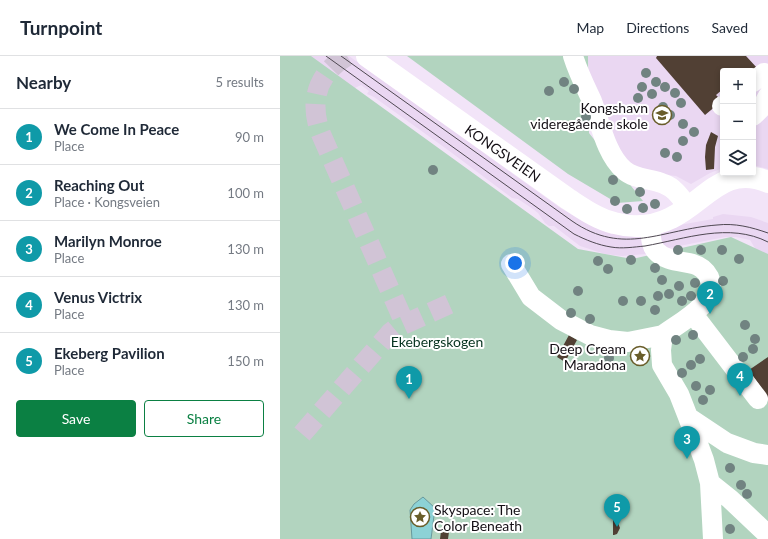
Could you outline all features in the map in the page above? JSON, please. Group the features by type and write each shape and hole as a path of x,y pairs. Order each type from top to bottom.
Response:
{"main road":[{"name":"KONGSVEIEN","path":"367,56 582,208 600,218 614,223 628,226 650,225 671,218 688,207 726,176 748,177 768,182"}],"street":[{"path":"573,56 592,101 605,140 620,166 625,171 637,178 664,184 669,187 678,194 688,207"},
{"path":"756,80 764,73 768,82"},
{"path":"756,113 762,107 768,96"},
{"path":"511,264 531,296 561,320 590,335 609,340 628,342 663,335 693,314 704,304 710,294 711,284 708,275 700,267 694,264 670,259 659,254 655,250 653,244 650,225"},
{"path":"693,314 758,399"},
{"path":"663,335 661,350 662,365 679,394 704,460 710,483 713,539"},
{"path":"688,417 727,443 754,453 768,456"},
{"path":"710,483 730,499 768,535"}],"shaded area":[{"path":"303,56 349,56 559,207 582,221 596,228 643,234 646,254 622,256 605,254 580,246 554,226 549,226 545,223 533,209 518,199 512,198 448,150 374,97 367,94 369,91 361,85 353,89"},
{"name":"Kongshavn videregående skole","path":"588,56 768,56 768,169 756,166 756,68 720,68 720,169 691,184 676,176 639,172 618,154 589,81"},
{"path":"723,214 751,217 768,223 768,259 756,250 750,240 736,237 725,237 669,248 661,248 659,233 674,226 713,219 713,217"},
{"path":"423,497 435,508 431,539 412,539 410,510 414,504","holes":["419,512 424,513 426,520 422,523 417,522 415,518 416,514"]}],"green space":[{"name":"Ekebergskogen","path":"280,56 311,56 578,249 632,259 731,237 768,254 768,539 431,539 435,508 423,498 414,504 412,539 280,539"},
{"path":"407,56 588,56 589,133 643,201 617,203 568,174"}],"building":[{"name":"Kongshavn videregående skole","path":"657,56 746,56 758,69 720,68 720,92 716,95 718,97 713,101 717,105 705,115 656,58"},
{"path":"711,132 718,136 715,147 714,169 706,170 706,145"},
{"path":"569,335 577,340 565,362 557,357"},
{"path":"768,357 768,398 749,370"},
{"path":"613,519 618,523 620,528 617,534 614,535 613,535"},
{"path":"441,531 449,532 448,539 440,539"}],"tunnel":[{"path":"347,56 336,63 322,80 316,100 317,122 405,324"},
{"path":"302,434 390,333 396,328 456,301"}],"tram line":[{"path":"326,56 574,234 588,240 601,245 628,248 645,246 691,236 738,233 753,236 768,242"},
{"path":"341,56 572,221 591,232 609,237 626,239 661,235 697,227 737,225 768,233"}],"place":[{"name":"Kongshavn videregående skole","path":"662,115"},
{"name":"Reaching Out","path":"710,314"},
{"name":"Deep Cream Maradona","path":"640,356"},
{"name":"Venus Victrix","path":"740,396"},
{"name":"We Come In Peace","path":"409,399"},
{"name":"Marilyn Monroe","path":"687,459"},
{"name":"Skyspace: The Color Beneath","path":"420,517"},
{"name":"Ekeberg Pavilion","path":"617,527"}]}
